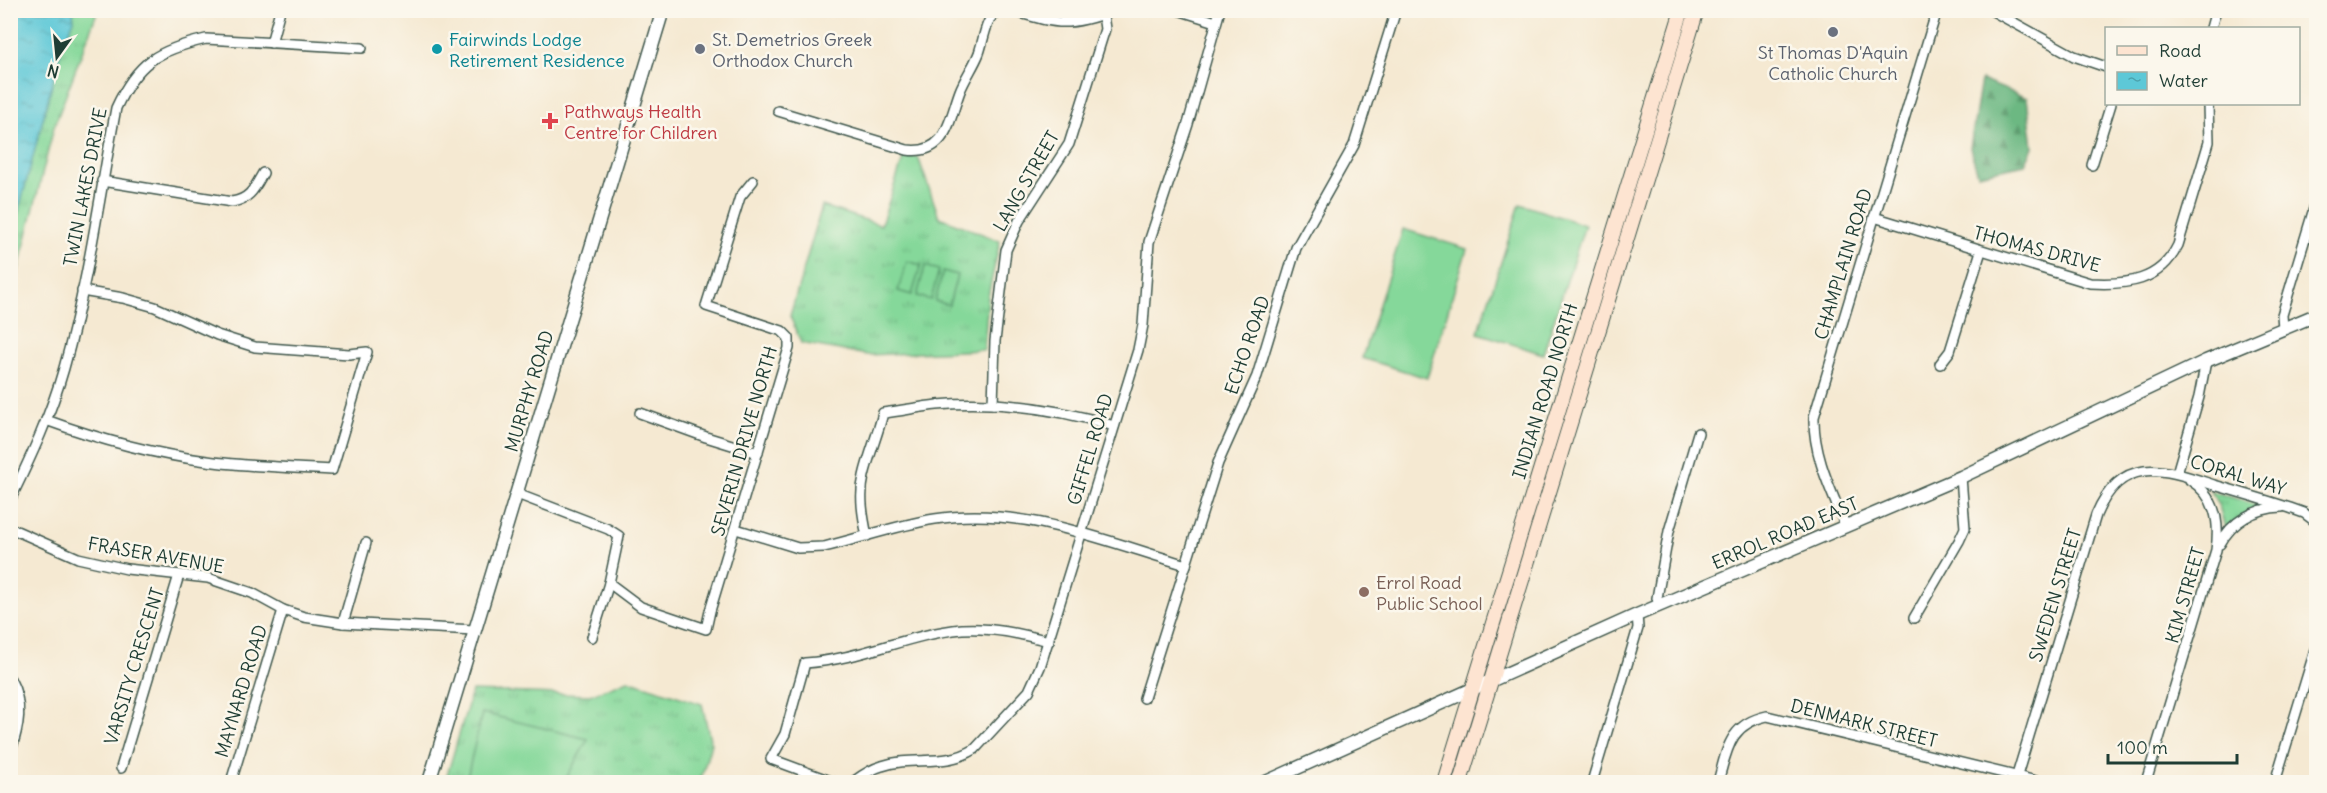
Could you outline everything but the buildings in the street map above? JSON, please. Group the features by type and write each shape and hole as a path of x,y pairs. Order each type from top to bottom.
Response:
{"main road":[{"name":"INDIAN ROAD NORTH","path":"1444,783 1682,10"},
{"name":"INDIAN ROAD NORTH","path":"1460,783 1697,10"}],"street":[{"path":"271,43 280,10"},
{"name":"MURPHY ROAD","path":"429,783 663,10"},
{"path":"778,111 908,150 916,152 929,149 943,136 961,88 979,53 989,21 997,10"},
{"path":"1010,10 1062,24 1115,10"},
{"path":"1178,10 1216,22"},
{"name":"GIFFEL ROAD","path":"853,783 882,766 900,762 954,759 975,749 1029,691 1049,641 1138,350 1143,325 1149,242 1188,124 1220,10"},
{"name":"ECHO ROAD","path":"1144,698 1218,463 1257,376 1296,248 1354,145 1396,10"},
{"name":"CHAMPLAIN ROAD","path":"1846,527 1819,459 1814,417 1937,10"},
{"path":"1991,10 2074,56 2105,66"},
{"path":"2211,27 2216,10"},
{"name":"LANG STREET","path":"993,404 995,341 1006,250 1019,221 1069,144 1105,29 1103,15"},
{"name":"TWIN LAKES DRIVE","path":"10,500 46,420 64,369 82,291 116,108 127,83 143,66 162,53 181,45 206,39 363,48"},
{"path":"2092,165 2111,105"},
{"name":"THOMAS DRIVE","path":"1874,217 2090,283 2127,283 2161,269 2172,258 2178,245 2209,142 2208,105"},
{"path":"102,181 232,202 244,200 251,194 262,173"},
{"name":"SEVERIN DRIVE NORTH","path":"609,584 648,610 685,620 706,629 788,356 789,338 777,329 706,306 740,197 753,181"},
{"path":"2283,328 2282,315 2316,202"},
{"path":"1940,364 1950,351 1981,251"},
{"path":"46,420 130,446 208,462 332,470 367,352 349,354 255,347 217,335 155,307 123,298 82,291"},
{"name":"ERROL ROAD EAST","path":"1266,783 1637,615 1961,477 2206,361 2316,315"},
{"path":"2177,473 2199,398 2206,361"},
{"path":"867,536 862,510 864,476 883,413 935,406 993,404 1053,410 1114,426"},
{"path":"640,412 706,438 758,453"},
{"path":"1659,606 1657,598 1669,531 1698,433"},
{"name":"SWEDEN STREET","path":"2016,779 2101,503 2120,482 2140,471 2158,470 2177,473"},
{"name":"CORAL WAY","path":"2177,473 2290,508 2304,513 2316,522"},
{"name":"KIM STREET","path":"2146,783 2216,550 2218,532 2214,508 2200,487 2177,473"},
{"path":"1914,618 1965,528 1961,477"},
{"path":"517,494 608,529 619,536 609,584 592,637"},
{"name":"CORAL WAY","path":"2216,550 2228,532 2249,514 2271,508 2290,508"},
{"path":"736,529 798,548 807,548 824,547 935,519 972,516 1024,519 1186,565"},
{"name":"FRASER AVENUE","path":"10,528 78,558 127,569 208,578 252,592 283,610 304,617 343,623 474,630"},
{"path":"343,623 366,543"},
{"name":"VARSITY CRESCENT","path":"121,768 179,574"},
{"name":"MAYNARD ROAD","path":"231,783 283,610"},
{"path":"1592,783 1638,628 1637,615"},
{"path":"833,783 771,759 785,734 805,663 830,662 945,632 965,629 999,631 1049,641"},
{"path":"2275,783 2316,647"},
{"path":"10,679 17,694 20,717 10,753"},
{"name":"DENMARK STREET","path":"1718,783 1728,747 1735,732 1752,719 1767,716 2016,779 2040,783"}],"green space":[{"path":"11,11 95,11 96,15 54,127 11,299"},
{"path":"1981,80 2027,98 2033,147 2025,164 1978,174 1970,148"},
{"path":"904,156 918,157 939,217 1000,241 988,296 984,350 867,355 801,343 790,316 822,206 881,225"},
{"path":"1520,204 1585,225 1543,354 1478,333"},
{"path":"1403,229 1467,249 1427,378 1362,358"},
{"path":"907,261 921,265 912,295 898,291"},
{"path":"925,266 939,270 931,300 917,296"},
{"path":"943,271 957,275 949,305 935,301"},
{"path":"2211,491 2259,506 2225,528 2220,509"},
{"path":"628,680 702,704 711,744 700,782 445,782 472,691 590,695"},
{"path":"482,713 588,739 564,782 466,782"}],"water":[{"path":"11,10 73,11 74,20 62,47 11,240"}],"place":[{"name":"St Thomas D'Aquin Catholic Church","path":"1833,32"},
{"name":"Fairwinds Lodge Retirement Residence","path":"437,49"},
{"name":"St. Demetrios Greek Orthodox Church","path":"700,49"},
{"name":"Pathways Health Centre for Children","path":"550,121"},
{"name":"Errol Road Public School","path":"1364,592"}]}
